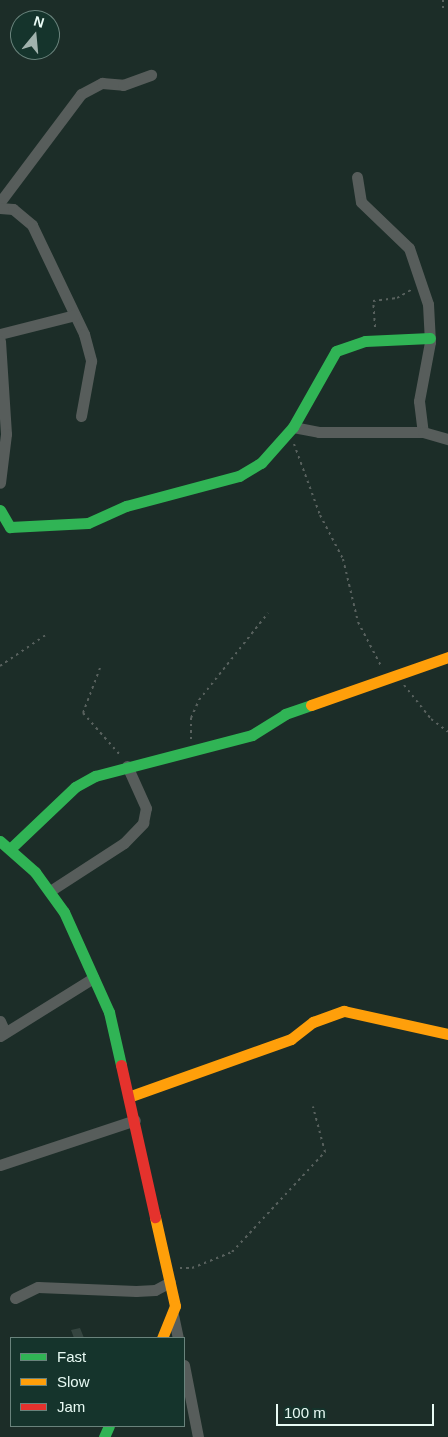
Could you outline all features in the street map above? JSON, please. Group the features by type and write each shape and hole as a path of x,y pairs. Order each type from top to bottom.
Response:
{"street":[{"path":"0,202 80,94 102,83 124,86 151,75"},
{"path":"357,177 359,198 401,237 422,281 430,338 419,400 423,432"},
{"path":"0,208 13,209 32,225 75,315 91,361 81,416"},
{"path":"0,334 75,315"},
{"path":"0,510 7,514 10,527 100,519 126,506 239,476 261,463 292,428 336,351 379,341 430,338"},
{"path":"0,341 6,434 0,483"},
{"path":"292,428 319,432 423,432 448,438"},
{"path":"10,849 75,787 126,766 252,736 285,714 448,657"},
{"path":"50,891 124,843 143,823 146,808 126,766"},
{"path":"0,841 50,891 81,943 93,978 109,1012 136,1120 150,1206 170,1282 178,1337"},
{"path":"0,1021 3,1034 93,978"},
{"path":"130,1096 194,1077 291,1039 313,1022 344,1011 421,1031 448,1034"},
{"path":"0,1165 136,1120"},
{"path":"15,1298 38,1287 155,1290 170,1282"},
{"path":"163,1337 174,1315"},
{"path":"185,1370 198,1437"}],"path":[{"path":"443,0 443,8"},
{"path":"379,341 371,304 378,298 397,298 422,281"},
{"path":"292,428 320,515 343,560 358,622 392,676 431,719 448,732"},
{"path":"191,751 194,709 268,613"},
{"path":"0,666 47,634"},
{"path":"100,668 83,713 126,766"},
{"path":"177,1267 192,1268 232,1252 325,1152 313,1107"}],"building":[{"path":"80,1328 84,1337 74,1337 71,1330"}],"traffic: fast":[{"path":"0,510 10,527 88,523 126,506 239,476 261,463 293,427 336,351 365,341 430,338"},
{"path":"10,849 75,787 95,776 252,735 285,714 311,705"},
{"path":"0,841 35,872 64,912 109,1012 121,1065"},
{"path":"104,1437 109,1427"}],"traffic: slow":[{"path":"311,705 448,657"},
{"path":"131,1096 291,1039 313,1022 344,1011 448,1034"},
{"path":"155,1217 175,1306 162,1337"}],"traffic: jam":[{"path":"121,1065 155,1217"}]}
